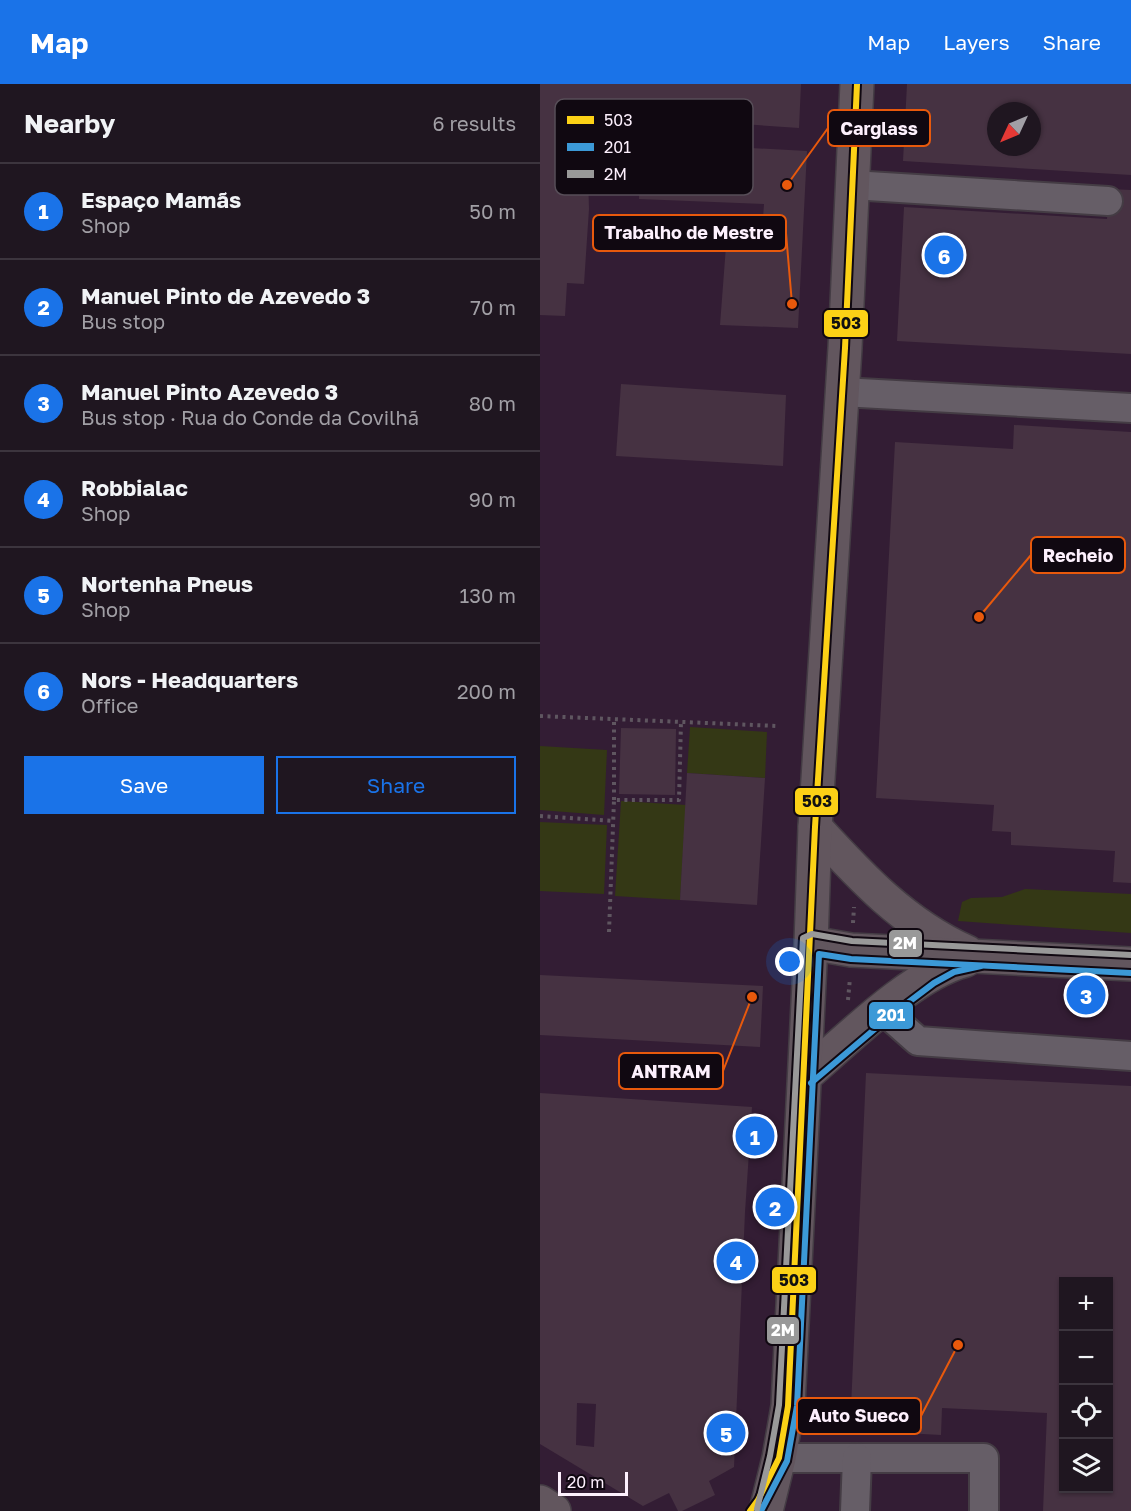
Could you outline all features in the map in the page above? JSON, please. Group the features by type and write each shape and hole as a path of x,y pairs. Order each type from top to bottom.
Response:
{"main road":[{"path":"766,1511 779,1458 788,1406 811,943 814,827 842,392 856,84"},
{"path":"814,827 891,905 931,934 979,957"},
{"path":"811,943 851,950 1131,964"},
{"path":"805,1076 928,975 951,964 979,957"},
{"path":"750,1511 779,1458"},
{"path":"779,1458 784,1471 786,1511"},
{"path":"540,1502 554,1511"}],"lane":[{"path":"852,185 1108,201"},
{"path":"842,392 1131,408"},
{"path":"883,1010 918,1041 1131,1056"},
{"path":"779,1458 984,1458 984,1511"},
{"path":"855,1511 857,1458"}],"path":[{"path":"540,716 777,726"},
{"path":"609,932 614,800 614,719"},
{"path":"614,800 679,800 681,722"},
{"path":"540,816 613,821"},
{"path":"853,933 855,904"}],"shaded area":[{"path":"540,84 1131,84 1131,1511 540,1511"}],"green space":[{"path":"690,727 767,732 765,778 687,773"},
{"path":"540,746 607,750 604,815 540,810"},
{"path":"621,801 686,805 680,900 615,896"},
{"path":"540,822 607,825 604,894 540,891"},
{"path":"1025,889 1131,894 1131,933 958,921 962,902 971,898 1002,897"}],"building":[{"path":"540,84 801,84 799,128 753,125 753,99 555,99 555,195 589,195 584,284 567,283 565,316 540,315"},
{"path":"907,84 1131,84 1131,175 903,161"},
{"path":"753,148 807,151 798,328 720,325 726,246 761,246 764,204 639,199 639,195 753,195"},
{"path":"1109,189 1131,190 1131,354 897,341 904,207 1107,219"},
{"path":"621,384 786,395 783,466 616,456"},
{"path":"1014,425 1131,432 1131,883 1113,882 1115,851 1011,845 1011,832 992,831 994,805 876,798 895,442 1013,449"},
{"path":"621,728 676,729 675,795 619,794"},
{"path":"687,773 765,778 757,905 680,900"},
{"path":"540,975 763,986 760,1047 540,1035"},
{"path":"866,1073 1131,1086 1131,1511 1043,1511 1047,1413 942,1408 941,1435 850,1430"},
{"path":"540,1093 752,1107 734,1467 709,1481 715,1495 678,1511 669,1493 643,1506 540,1444","holes":["577,1403 596,1404 594,1447 576,1445"]}],"transit line":[{"name":"503","path":"750,1511 779,1458 788,1406 815,827 845,348 857,84"},
{"name":"2M","path":"757,1509 779,1405 803,938 812,934 852,941 1131,955"},
{"name":"201","path":"761,1511 787,1461 797,1406 819,954 851,959 1131,973"},
{"name":"201","path":"811,1083 889,1017 934,983 954,972 981,966"}],"place":[{"name":"Carglass","path":"787,185"},
{"name":"Nors - Headquarters","path":"944,255"},
{"name":"Trabalho de Mestre","path":"792,304"},
{"name":"Recheio","path":"979,617"},
{"name":"Manuel Pinto Azevedo 3","path":"1086,995"},
{"name":"ANTRAM","path":"752,997"},
{"name":"Espaço Mamãs","path":"755,1136"},
{"name":"Manuel Pinto de Azevedo 3","path":"775,1207"},
{"name":"Robbialac","path":"736,1261"},
{"name":"Auto Sueco","path":"958,1345"},
{"name":"Nortenha Pneus","path":"726,1433"}]}
